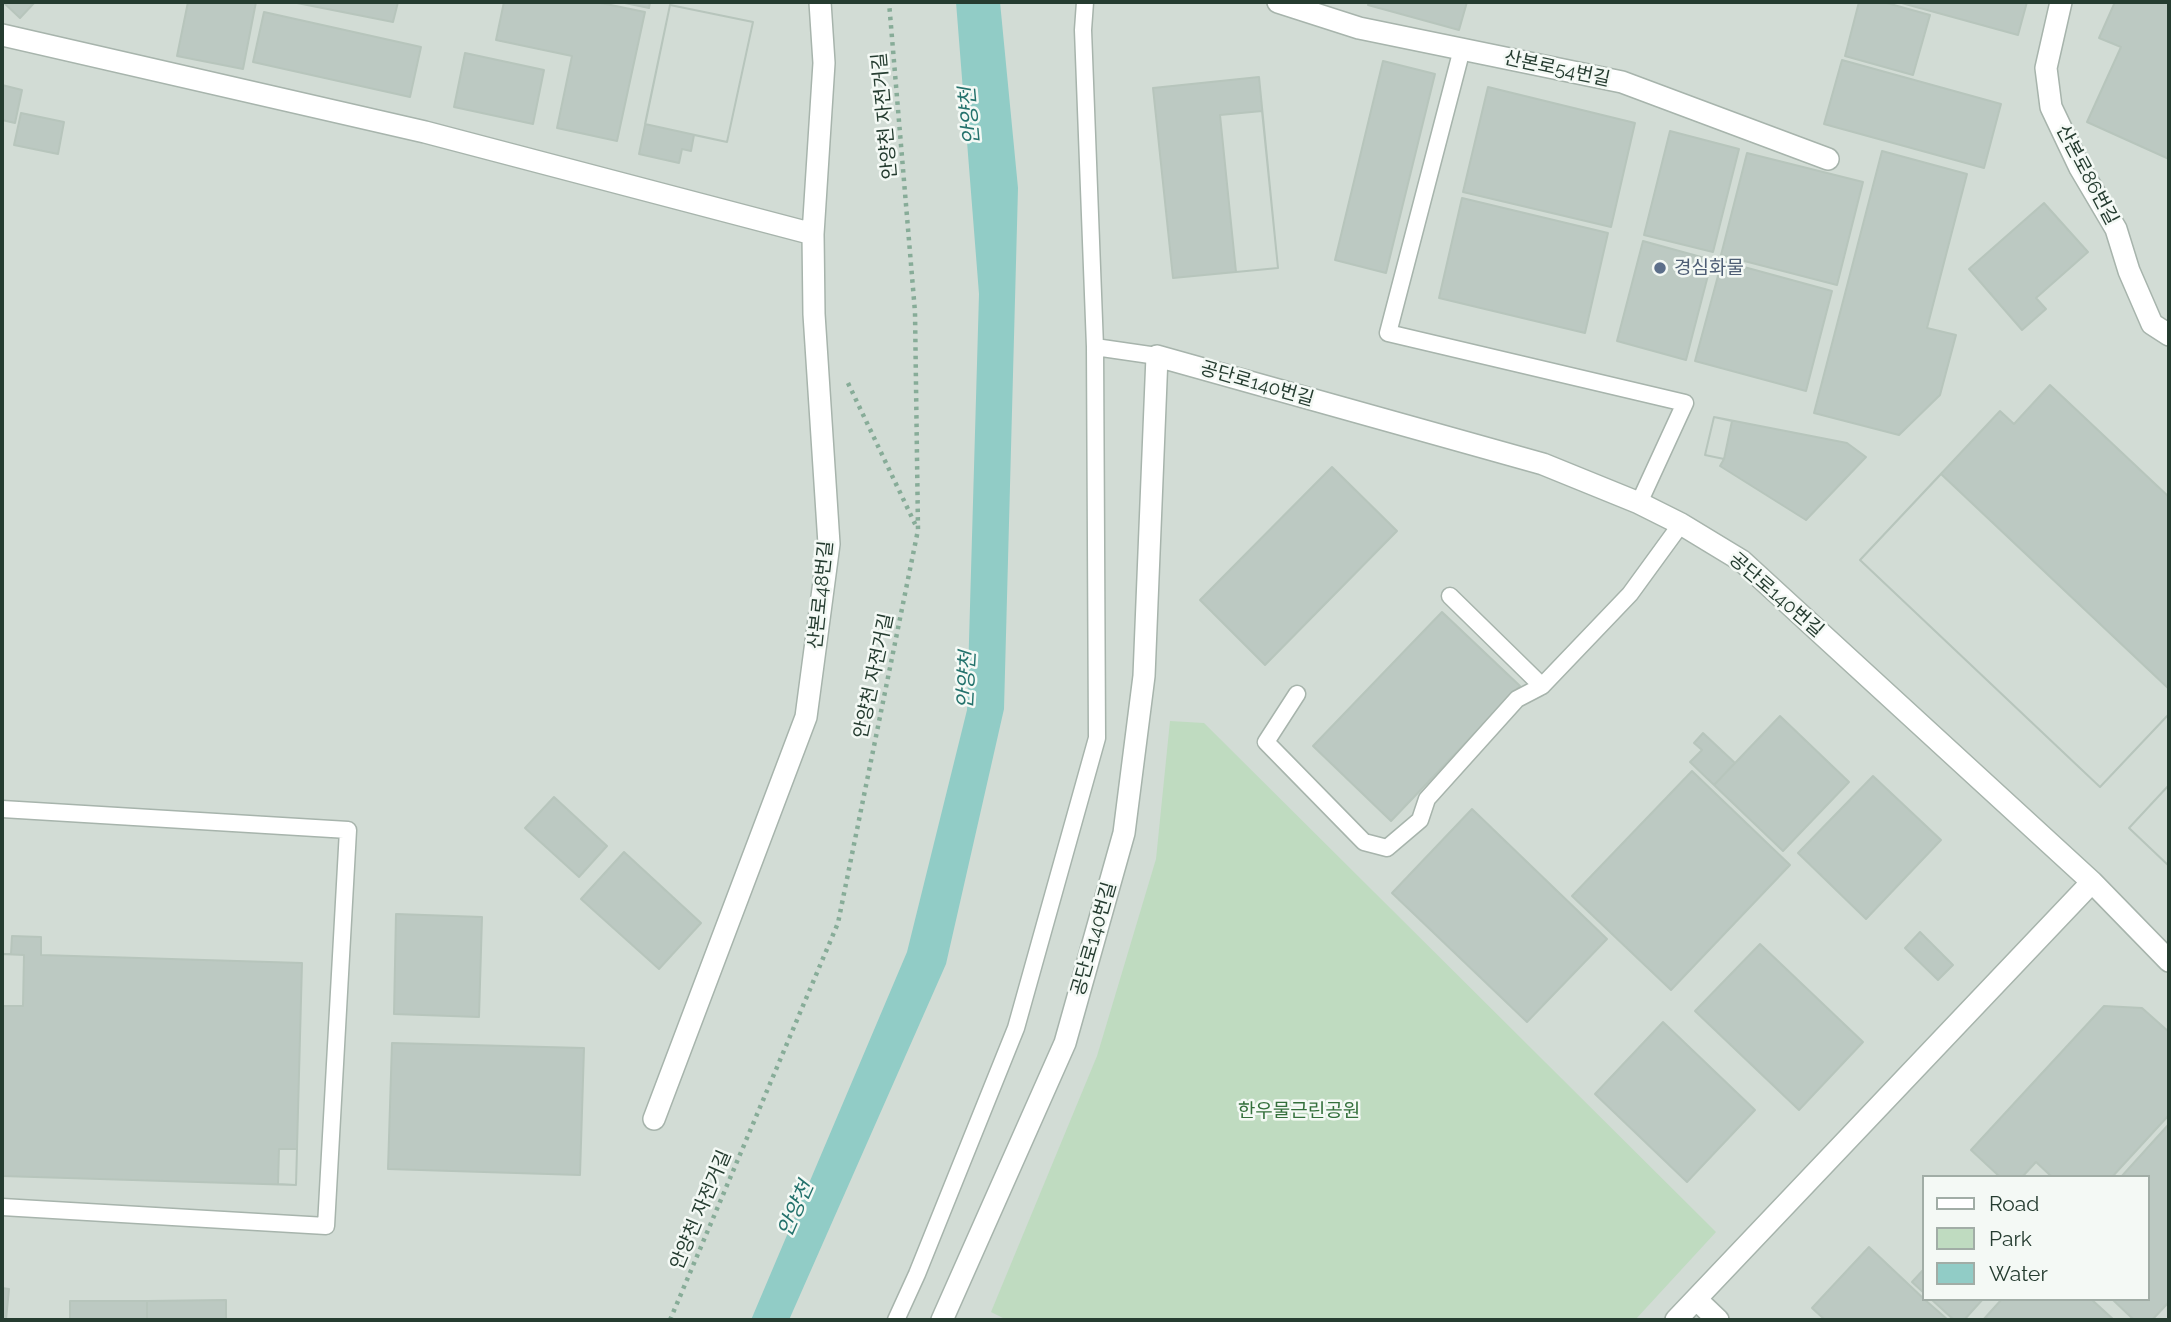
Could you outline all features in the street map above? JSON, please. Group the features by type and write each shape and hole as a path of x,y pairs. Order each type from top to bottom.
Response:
{"street":[{"name":"산본로48번길","path":"654,1119 806,717 829,544 814,314 813,234 824,63 820,2"},
{"name":"산본로54번길","path":"1278,2 1359,28 1622,82 1828,159"},
{"name":"산본로86번길","path":"2060,2 2046,68 2051,107 2080,168 2116,229 2129,271 2152,324 2169,335"},
{"path":"2,35 425,132 813,234"},
{"name":"공단로140번길","path":"942,1320 1065,1043 1124,833 1144,676 1157,356 1543,464 1639,503 1681,524 1742,561 2092,882 2169,961"},
{"path":"1676,1320 2092,882"},
{"path":"1696,1299 1718,1320"}],"lane":[{"path":"896,1320 1016,1028 1097,738 1096,347 1083,30 1085,2"},
{"path":"1462,49 1388,333 1685,403 1639,503"},
{"path":"1096,347 1157,356"},
{"path":"1297,694 1266,742 1364,842 1387,848 1420,820 1427,799 1517,699 1542,686 1630,594 1681,524"},
{"path":"1450,596 1542,686"},
{"path":"2,809 348,830 326,1226 2,1207"}],"path":[{"name":"안양천 자전거길","path":"670,1320 838,923 918,530 915,312 889,2"},
{"path":"843,374 918,530"}],"shaded area":[{"path":"2,2 2169,2 2169,1320 2,1320"}],"green space":[{"name":"한우물근린공원","path":"1170,721 1204,723 1716,1232 1635,1320 1007,1320 991,1312 1097,1056 1156,859"}],"water":[{"name":"안양천","path":"956,2 1000,2 1018,188 1004,709 946,964 789,1320 751,1320 907,952 967,710 979,294"}],"building":[{"path":"3,2 35,2 20,18"},
{"path":"188,2 256,2 243,69 177,56"},
{"path":"292,2 398,2 393,22"},
{"path":"504,2 596,2 645,12 617,141 557,128 572,56 496,40"},
{"path":"620,2 650,2 649,8"},
{"path":"1369,2 1467,2 1459,30 1368,5"},
{"path":"1859,2 1883,2 1930,15 1913,75 1845,56"},
{"path":"1898,2 2027,2 2018,35"},
{"path":"2115,2 2169,2 2169,159 2087,122 2121,47 2099,38"},
{"path":"670,5 753,22 727,142 645,124"},
{"path":"670,5 753,22 727,142 694,135 691,151 682,149 679,163 639,154"},
{"path":"264,12 421,47 410,97 253,62"},
{"path":"465,53 544,70 533,124 454,107"},
{"path":"1842,60 2001,104 1984,168 1824,124"},
{"path":"1383,61 1435,74 1386,273 1335,260"},
{"path":"1259,77 1278,268 1173,278 1153,88"},
{"path":"2,85 22,90 15,123 2,120"},
{"path":"1488,87 1635,123 1611,227 1463,192"},
{"path":"1262,111 1278,268 1236,272 1220,115"},
{"path":"21,113 64,122 58,154 14,145"},
{"path":"1670,131 1739,149 1713,252 1644,235"},
{"path":"1882,151 1967,174 1927,328 1956,335 1940,395 1899,435 1814,413"},
{"path":"1747,153 1863,182 1837,285 1721,255"},
{"path":"1462,198 1608,233 1585,333 1439,298"},
{"path":"2044,203 2088,252 2036,298 2046,309 2022,330 1969,269"},
{"path":"1643,241 1712,260 1686,360 1617,341"},
{"path":"1722,261 1832,291 1806,391 1695,361"},
{"path":"2050,385 2169,497 2169,714 2100,787 1860,560 2000,411 2014,424"},
{"path":"1714,417 1732,421 1724,459 1705,455"},
{"path":"1714,417 1847,443 1866,457 1806,520 1720,466 1724,459 1705,455"},
{"path":"1332,467 1397,531 1265,665 1200,600"},
{"path":"1941,474 2169,689 2169,714 2100,787 1860,560"},
{"path":"1442,612 1520,686 1391,821 1313,746"},
{"path":"1780,716 1849,782 1783,851 1714,785"},
{"path":"1703,733 1735,763 1714,785 1690,762 1702,750 1694,743"},
{"path":"1692,771 1790,865 1671,990 1572,896"},
{"path":"1873,776 1941,840 1866,919 1798,853"},
{"path":"2169,785 2169,866 2129,828"},
{"path":"2169,785 2169,866 2129,828"},
{"path":"554,797 607,846 579,877 525,828"},
{"path":"1472,809 1607,939 1527,1022 1392,893"},
{"path":"624,852 701,923 659,969 581,899"},
{"path":"396,914 482,917 479,1017 394,1014"},
{"path":"1920,932 1953,965 1938,980 1905,948"},
{"path":"12,936 41,937 41,955 302,963 296,1185 2,1176 2,954 11,954"},
{"path":"1760,944 1863,1042 1799,1110 1695,1011"},
{"path":"2,954 24,955 23,1006 2,1006"},
{"path":"2104,1006 2142,1008 2169,1032 2169,1115 2114,1175 2050,1175 2036,1162 2024,1175 1998,1175 1971,1150"},
{"path":"1663,1022 1755,1110 1687,1182 1595,1094"},
{"path":"392,1043 584,1048 580,1175 388,1169"},
{"path":"2169,1124 2169,1302 2152,1320 2134,1320 2114,1301 2150,1301 2150,1175 2123,1175"},
{"path":"279,1149 297,1149 296,1185 278,1184"},
{"path":"1869,1247 1923,1301 1948,1320 1825,1320 1812,1308"},
{"path":"1923,1270 1923,1292 1912,1282"},
{"path":"2,1288 9,1289 6,1320 2,1320"},
{"path":"226,1300 226,1320 147,1320 147,1301"},
{"path":"70,1301 147,1301 147,1320 70,1320"},
{"path":"1933,1301 1981,1301 1964,1320 1954,1320"},
{"path":"2000,1301 2093,1301 2114,1320 1983,1320"}],"place":[{"name":"경심화물","path":"1660,268"}]}
